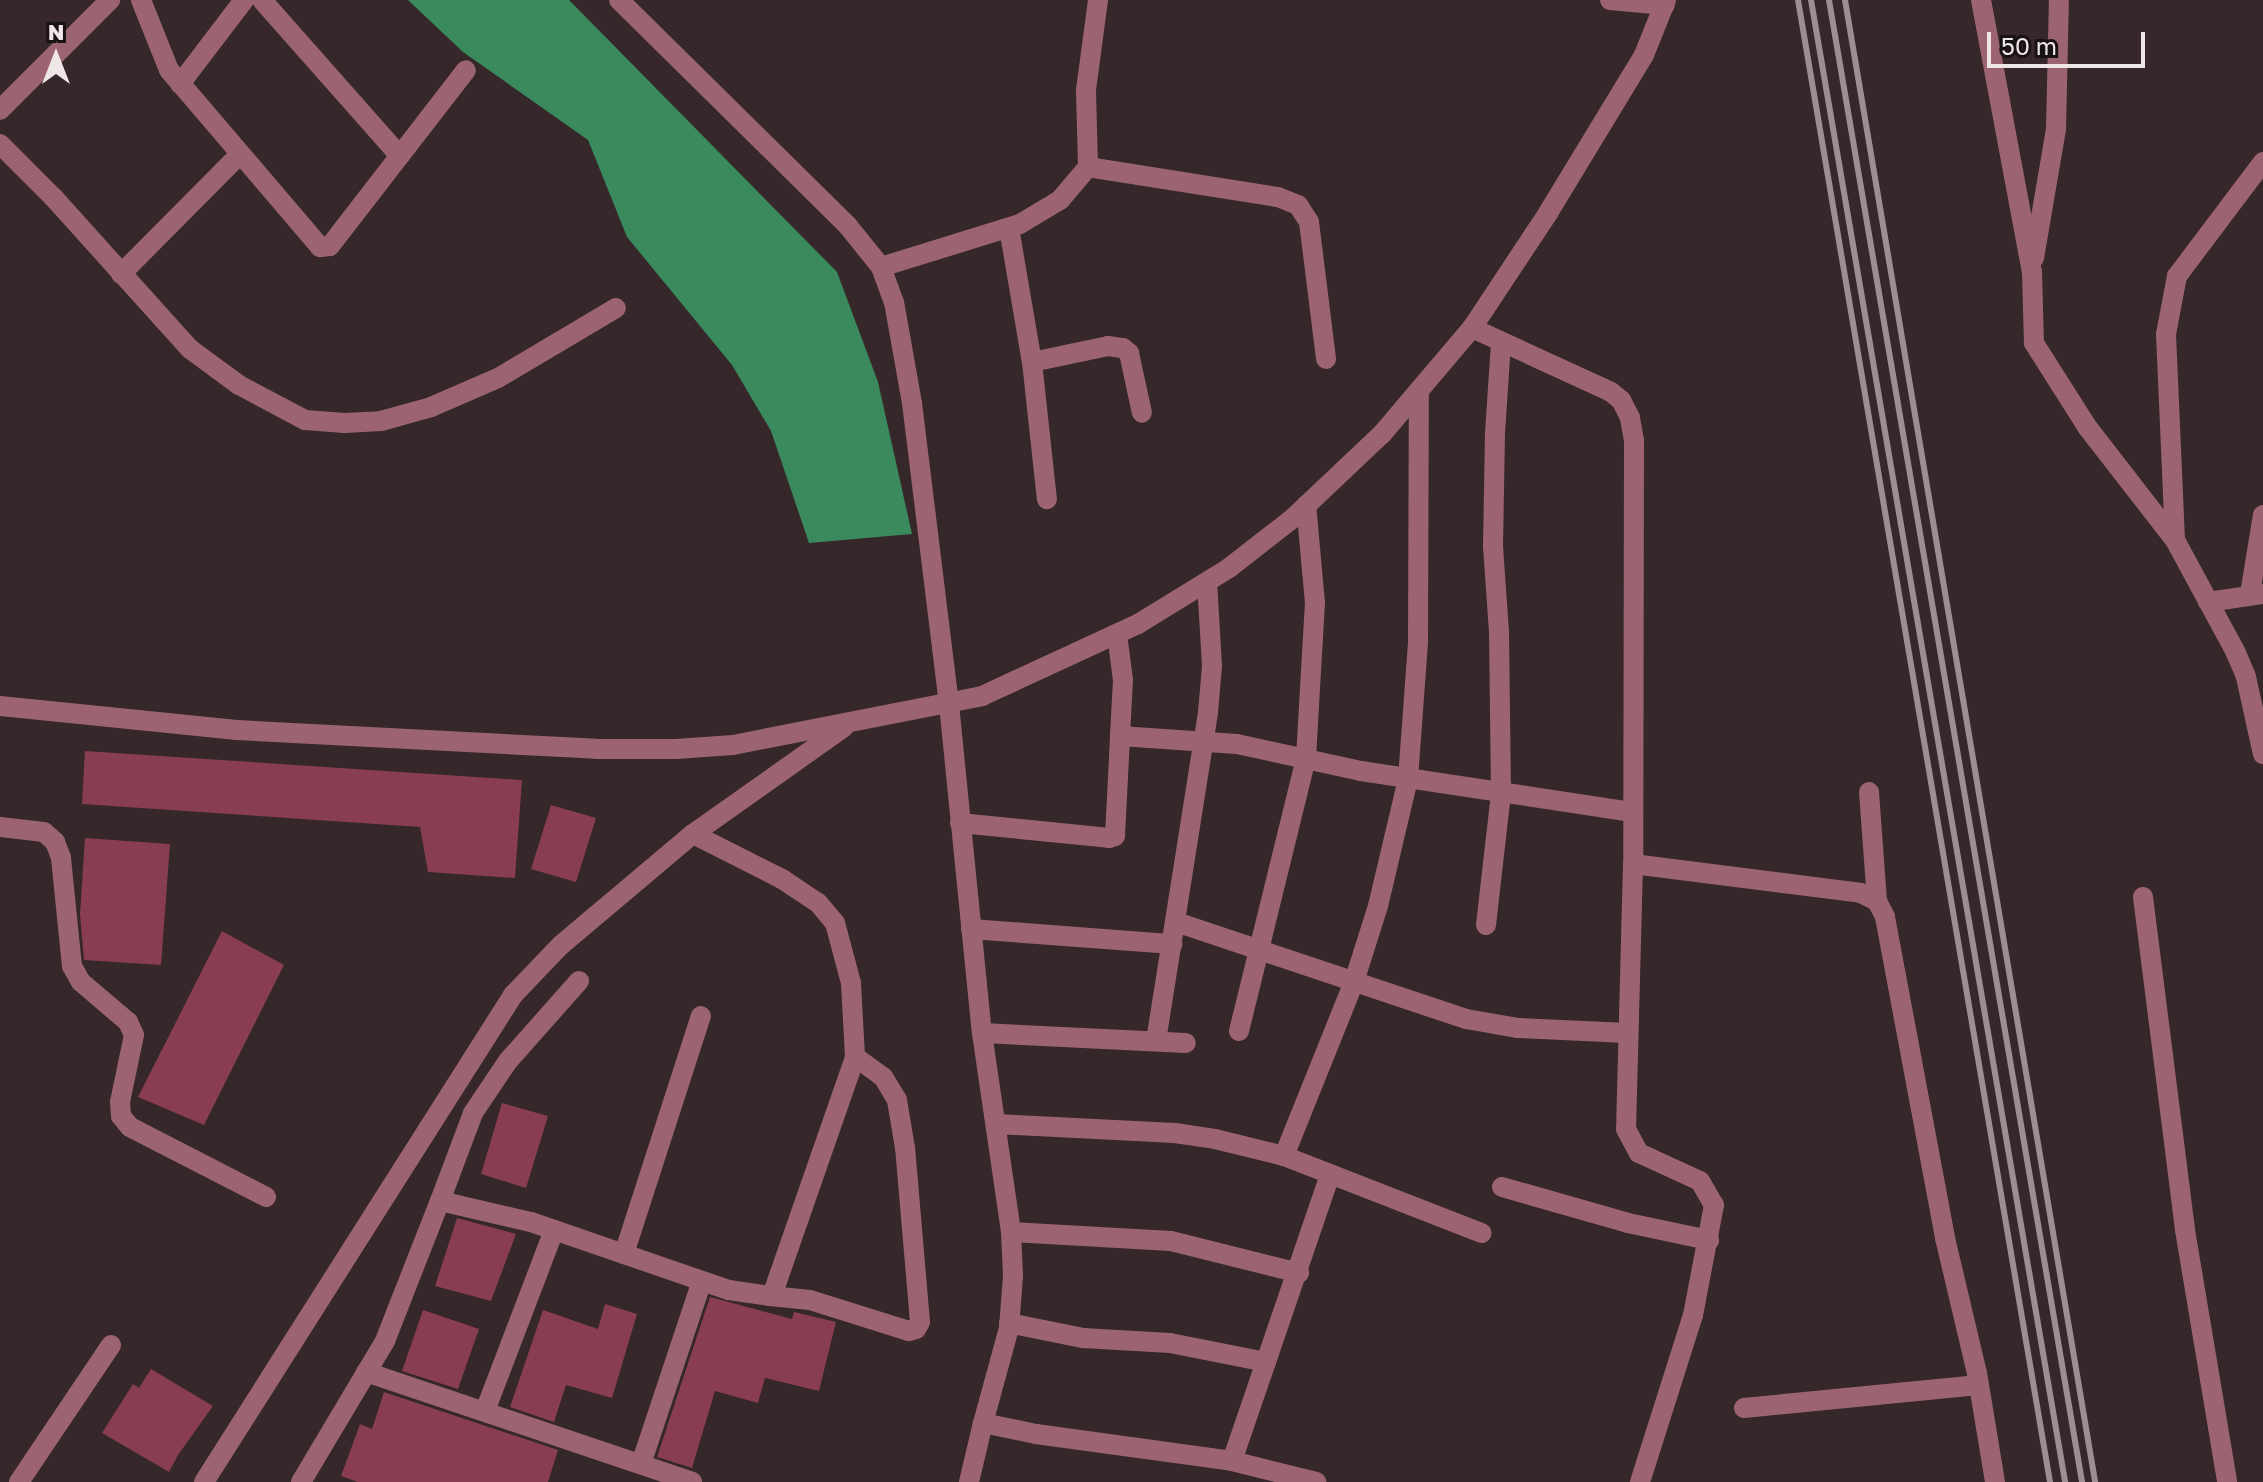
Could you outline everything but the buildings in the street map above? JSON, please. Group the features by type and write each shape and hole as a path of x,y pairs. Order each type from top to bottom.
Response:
{"street":[{"path":"0,110 110,0"},
{"path":"141,0 158,49 180,84 312,243 323,248 330,246 466,70"},
{"path":"180,84 244,0"},
{"path":"262,0 400,156"},
{"path":"619,0 848,226 881,267 894,302 903,344 949,704 982,1033 1011,1232 1009,1323 969,1482"},
{"path":"881,267 1009,228 1060,200 1088,167 1086,90 1098,0"},
{"path":"0,706 237,730 596,749 733,745 982,696 1117,634 1207,582 1306,505 1382,434 1472,328 1644,55 1665,2 1610,0"},
{"path":"1981,0 2032,272 2034,343 2038,355 2088,428 2175,540 2246,677 2263,754"},
{"path":"2032,272 2056,129 2059,0"},
{"path":"0,144 190,349 239,385 305,420 345,423 381,421 445,401 498,378 616,308"},
{"path":"121,274 239,155"},
{"path":"2175,540 2166,334 2169,305 2177,276 2263,162"},
{"path":"1088,167 1278,197 1298,205 1309,222 1326,359"},
{"path":"1009,228 1032,362 1047,499"},
{"path":"1472,328 1611,392 1621,400 1630,418 1634,440 1633,864 1624,1102 1630,1143 1639,1153 1688,1175 1709,1191 1714,1216 1693,1315 1640,1482"},
{"path":"1486,925 1501,794 1499,632 1493,547 1495,433 1501,343"},
{"path":"1032,362 1108,346 1123,348 1129,353 1142,413"},
{"path":"1284,1156 1354,982 1378,906 1408,779 1418,642 1419,391"},
{"path":"1239,1031 1306,758 1315,603 1306,505"},
{"path":"2208,602 2256,594 2263,515"},
{"path":"1156,1041 1204,740 1212,666 1207,582"},
{"path":"960,823 1109,838 1115,836 1123,680 1117,634"},
{"path":"204,1482 513,995 561,945 693,834 849,724"},
{"path":"1120,736 1204,740 1408,779 1631,812"},
{"path":"1869,792 1877,901 1885,917 1945,1238 1979,1385 1995,1482"},
{"path":"0,827 44,832 55,842 61,858 67,949 72,966 81,982 128,1022 134,1035 120,1102 121,1116 130,1127 266,1197"},
{"path":"693,834 798,888 818,903 835,923 851,983 856,1028 855,1057 779,1280 770,1296"},
{"path":"1633,864 1861,893 1877,901"},
{"path":"2143,897 2185,1230 2227,1482"},
{"path":"1176,922 1486,1024 1627,1033"},
{"path":"971,929 1172,944"},
{"path":"301,1482 385,1341 473,1113 508,1061 579,981"},
{"path":"624,1254 701,1016"},
{"path":"982,1033 1186,1043"},
{"path":"440,1201 554,1230 729,1290 810,1300 909,1331 916,1329 920,1322 906,1163 897,1100 883,1077 855,1057"},
{"path":"996,1124 1175,1133 1284,1156 1481,1233"},
{"path":"1232,1461 1299,1273 1330,1174"},
{"path":"1502,1187 1628,1223 1709,1240"},
{"path":"485,1411 554,1230"},
{"path":"1011,1232 1171,1241 1299,1273"},
{"path":"641,1464 702,1281"},
{"path":"1009,1323 1083,1338 1170,1343 1266,1362"},
{"path":"19,1482 111,1345"},
{"path":"366,1372 692,1482"},
{"path":"1744,1408 1979,1385"},
{"path":"983,1423 1036,1434 1232,1461 1316,1482"}],"shaded area":[{"path":"408,0 569,0 837,272 878,382 912,534 809,543 771,431 732,365 627,237 588,140 463,52"}],"railway":[{"path":"1798,0 2050,1482"},
{"path":"1811,0 2065,1482"},
{"path":"1829,0 2082,1482"},
{"path":"1845,0 2095,1482"}]}
